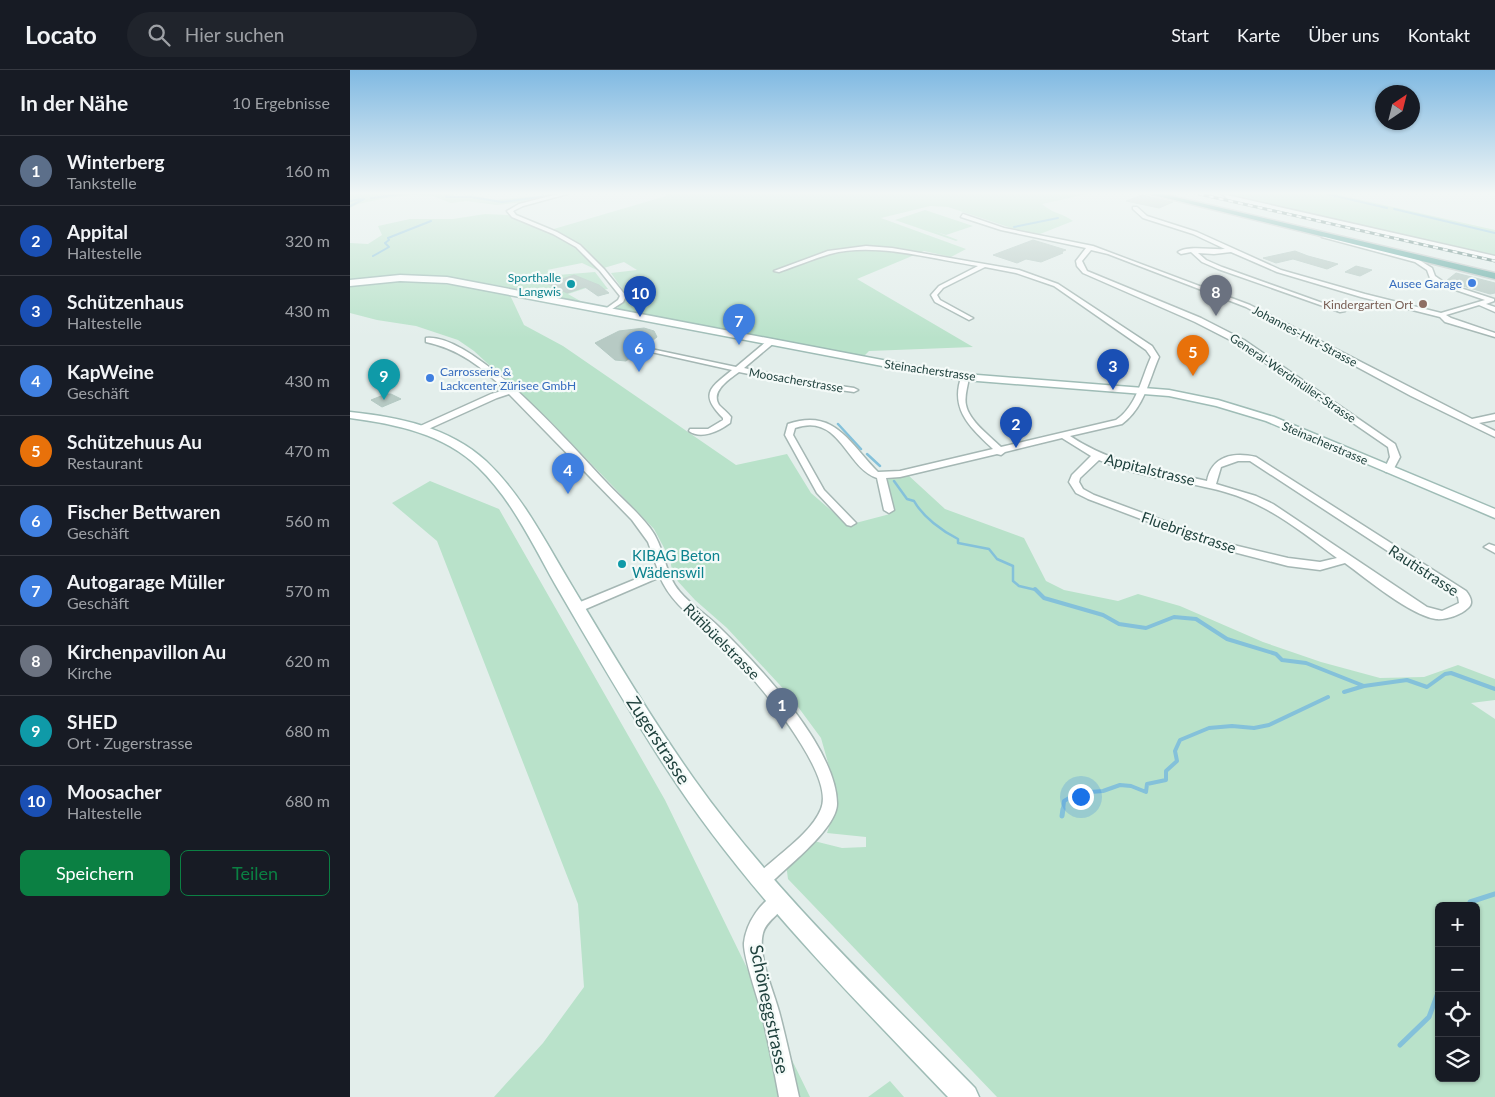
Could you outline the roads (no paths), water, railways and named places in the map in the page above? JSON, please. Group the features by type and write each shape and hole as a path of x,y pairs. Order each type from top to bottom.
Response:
{"main road":[{"path":"1353,242 1495,276"}],"street":[{"path":"571,242 578,246 623,296 621,301 607,310"},
{"name":"Johannes-Hirt-Strasse","path":"1064,242 1123,257 1257,310 1495,434"},
{"path":"1214,242 1296,276 1363,296 1442,316 1453,322 1495,335"},
{"path":"1344,242 1416,261 1430,269 1432,277 1443,284 1493,300"},
{"path":"1425,242 1495,258"},
{"path":"777,271 830,252 866,248 892,250 1026,273 1056,285 1149,348 1155,357 1136,405 1127,418 1110,425 932,468 881,476 870,470 824,423 804,421 789,428 788,435 820,491 851,523"},
{"name":"General-Werdmüller-Strasse","path":"1091,248 1079,261 1080,266 1085,272 1198,320 1255,350 1392,446 1395,457 1389,470"},
{"path":"1181,252 1231,250"},
{"path":"1193,251 1204,261 1220,268 1342,311"},
{"path":"969,318 937,301 934,295 941,287 986,265"},
{"name":"Steinacherstrasse","path":"350,282 400,278 447,280 893,366 965,377 1181,395 1245,410 1495,514"},
{"path":"1442,316 1445,312 1493,300"},
{"path":"1478,304 1495,310"},
{"name":"Rütibüelstrasse","path":"429,340 440,342 475,358 554,432 650,534 661,561 663,572 673,591 734,650 794,721 812,750 823,774 830,798 827,815 811,835 762,880"},
{"name":"Moosacherstrasse","path":"693,431 710,432 727,421 727,417 715,405 713,399 716,387 771,342"},
{"name":"Moosacherstrasse","path":"651,351 798,382 854,390"},
{"path":"965,377 962,398 963,409 1000,452"},
{"path":"421,429 494,396 512,391"},
{"name":"Zugerstrasse","path":"350,415 387,420 421,429 446,439 466,450 501,484 520,512 647,725 690,789 762,880 820,945 966,1097"},
{"path":"1470,422 1495,417"},
{"name":"Appitalstrasse","path":"1064,436 1077,446 1097,456 1131,468 1211,484"},
{"name":"Fluebrigstrasse","path":"1097,456 1075,477 1074,482 1079,491 1091,497 1218,545 1288,562 1320,566 1346,559"},
{"name":"Rautistrasse","path":"1240,457 1253,459 1462,594 1465,598 1465,605 1444,616 1429,613 1269,506 1245,495 1211,484 1214,469 1220,464 1240,457"},
{"path":"881,476 889,510"},
{"path":"577,608 663,572"},
{"name":"Schöneggstrasse","path":"780,900 764,915 756,927 752,945 771,1014 789,1097"}],"waterway":[{"path":"373,256 389,247 385,243 386,242"},
{"path":"838,424 861,449"},
{"path":"867,454 880,466"},
{"path":"894,481 907,499 914,501 922,513 933,523 958,539 958,543 989,549 997,559 1013,566 1013,581 1019,586 1036,590"},
{"path":"1036,590 1044,598 1103,615 1119,624 1146,628 1174,617 1196,619 1227,639 1276,654 1282,660 1306,663 1364,686"},
{"path":"1364,686 1407,680 1427,687 1445,674 1451,673 1495,689"},
{"path":"1344,692 1364,686"},
{"path":"1063,810 1064,801 1078,793 1103,791 1120,785 1131,786 1146,792 1147,784 1166,780 1166,771 1177,761 1175,751 1180,740 1209,728 1232,726 1254,728 1269,725 1328,697"},
{"path":"1062,816 1063,809"},
{"path":"1470,902 1495,894"},
{"path":"1400,1045 1429,1017 1438,992"}],"railway":[{"path":"1411,242 1495,261"}],"place":[{"name":"Ausee Garage","path":"1472,283"},
{"name":"Sporthalle Langwis","path":"571,284"},
{"name":"Kindergarten Ort","path":"1423,304"},
{"name":"Kirchenpavillon Au","path":"1216,316"},
{"name":"Moosacher","path":"640,317"},
{"name":"Autogarage Müller","path":"739,345"},
{"name":"Fischer Bettwaren","path":"639,372"},
{"name":"Schützehuus Au","path":"1193,376"},
{"name":"Carrosserie & Lackcenter Zürisee GmbH","path":"430,378"},
{"name":"Schützenhaus","path":"1113,390"},
{"name":"SHED","path":"384,400"},
{"name":"Appital","path":"1016,448"},
{"name":"KapWeine","path":"568,494"},
{"name":"KIBAG Beton Wädenswil","path":"622,564"},
{"name":"Winterberg","path":"782,729"}]}
